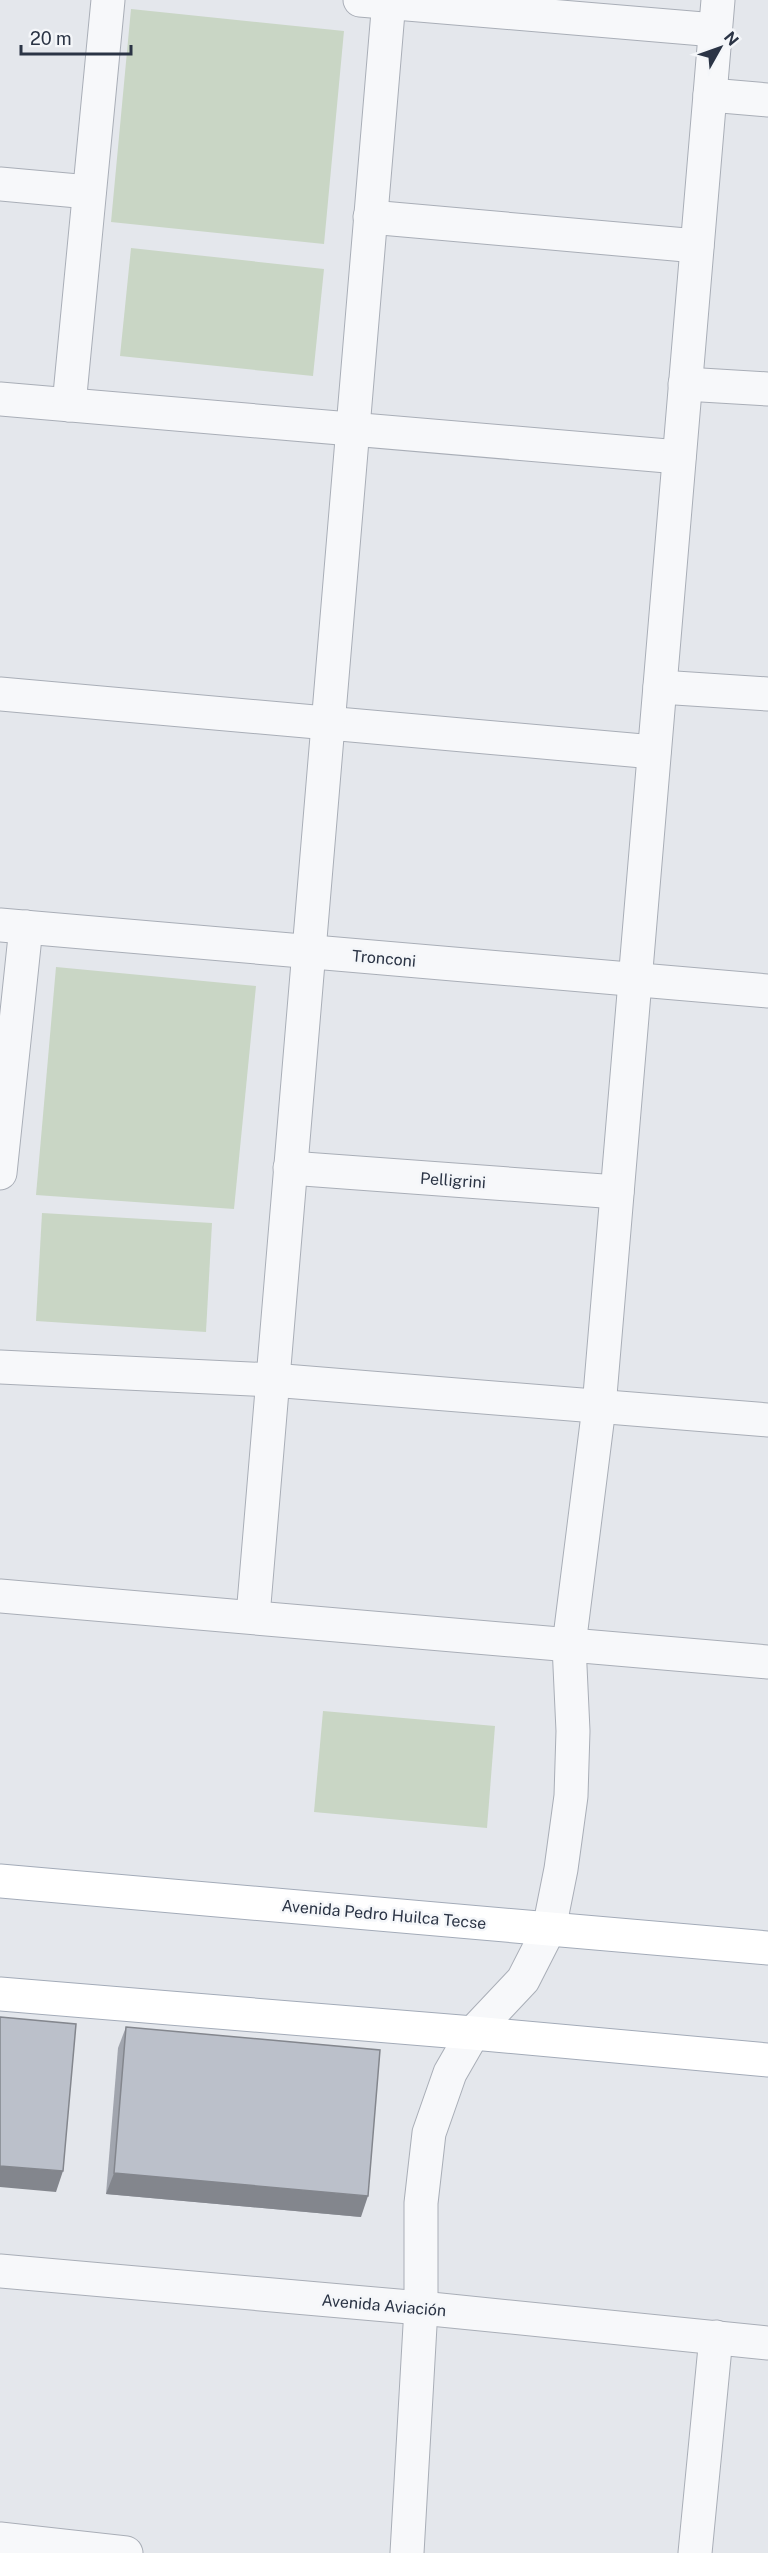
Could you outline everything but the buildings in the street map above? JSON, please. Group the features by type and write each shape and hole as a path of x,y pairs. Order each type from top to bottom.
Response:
{"main road":[{"name":"Avenida Pedro Huilca Tecse","path":"0,1881 768,1948"},
{"path":"0,1994 768,2060"}],"street":[{"path":"69,405 108,0"},
{"path":"253,1616 370,217 379,1 716,15 599,1407 569,1645 573,1731 571,1796 561,1869 549,1929 523,1980 473,2033 450,2073 429,2133 421,2203 421,2308 407,2553"},
{"path":"710,95 768,100"},
{"path":"0,184 89,192"},
{"path":"370,217 697,246"},
{"path":"685,384 768,389"},
{"path":"0,399 679,457"},
{"path":"660,687 768,694"},
{"path":"0,694 654,752"},
{"path":"1,1153 13,926"},
{"name":"Tronconi","path":"13,926 768,991"},
{"name":"Pelligrini","path":"290,1168 617,1192"},
{"path":"0,1367 272,1380 768,1420"},
{"path":"0,1596 768,1662"},
{"name":"Avenida Aviación","path":"0,2271 421,2308 768,2343"},
{"path":"695,2553 716,2337"},
{"path":"0,2539 126,2553"}],"green space":[{"path":"131,9 344,31 324,244 111,222"},
{"path":"131,248 324,269 313,376 120,356"},
{"path":"56,967 256,986 234,1209 36,1195"},
{"path":"42,1213 212,1223 206,1332 36,1321"},
{"path":"323,1711 495,1726 487,1828 314,1812"}]}
